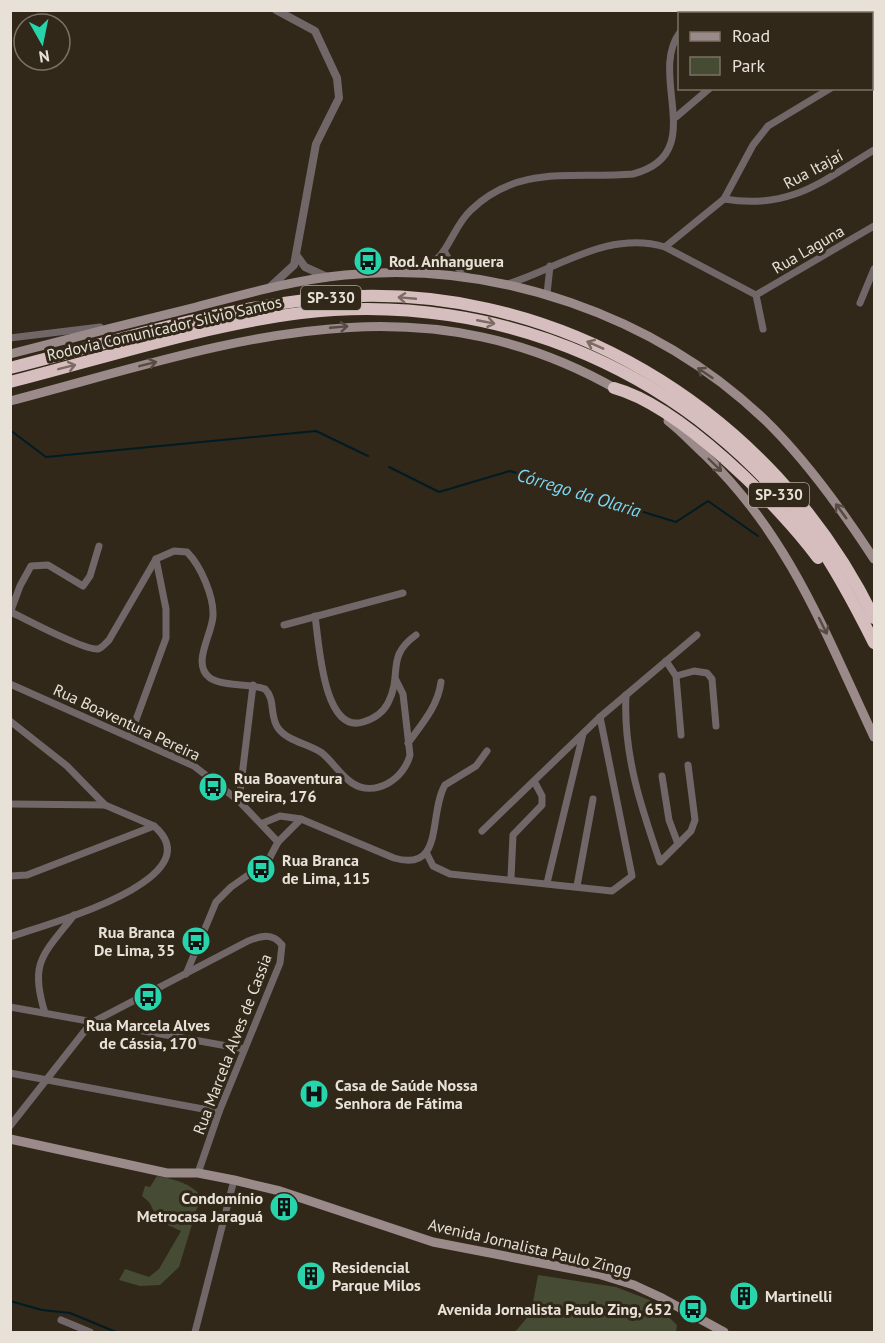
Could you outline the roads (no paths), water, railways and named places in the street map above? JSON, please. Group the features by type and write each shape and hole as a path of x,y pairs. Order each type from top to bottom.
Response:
{"highway":[{"name":"Rodovia Comunicador Silvio Santos","path":"10,368 236,312 315,299 370,297 424,300 469,306 528,320 597,346 640,367 696,402 724,424 780,478 810,512 835,547 874,618"},
{"name":"Rodovia Comunicador Silvio Santos","path":"10,382 210,331 301,313 354,309 423,312 514,328 573,348 643,381 718,433 778,493 813,537 842,582 874,643"},
{"path":"614,388 632,393 655,407 737,470 785,519 827,569 842,582"}],"main road":[{"path":"10,354 269,288 327,277 418,273 468,277 508,284 547,294 636,332 682,358 736,396 763,419 795,453 826,490 874,559"},
{"path":"10,401 222,345 283,333 345,326 425,329 515,346 591,375 673,425 723,472 774,535 817,614 874,737"},
{"name":"Avenida Jornalista Paulo Zingg","path":"10,1139 149,1168 169,1167 184,1173 198,1173 234,1180 301,1198 433,1242 598,1274 634,1285 721,1332"}],"street":[{"path":"269,288 291,269 297,256 316,144 339,98 337,78 315,31 276,10"},
{"path":"800,12 805,10"},
{"path":"418,273 444,250 451,236 471,210 500,188 515,182 545,176 610,176 647,170 666,155 676,117 668,55 678,36"},
{"path":"676,117 708,90"},
{"path":"665,247 724,200 753,145 768,126 828,90"},
{"name":"Rua Itajaí","path":"724,200 760,202 787,198 874,150"},
{"name":"Rua Laguna","path":"756,295 874,226"},
{"path":"508,284 567,258 609,246 642,244 665,247 756,295 763,329"},
{"path":"444,250 450,261 468,277"},
{"path":"297,256 305,267 327,277"},
{"path":"547,294 550,266"},
{"path":"860,303 874,269"},
{"path":"10,338 123,325"},
{"path":"99,546 90,576 83,586 48,565 31,566 20,586 11,612 62,637 93,649 100,648 109,640 156,559 174,551 183,551 197,564 213,610 212,626 201,661 207,675 218,682 253,685 270,693 273,719 282,733 323,754 352,783 378,787 399,776 410,755 403,694 396,680"},
{"path":"130,736 166,638 166,609 156,559"},
{"path":"284,624 403,593"},
{"path":"315,616 328,694 333,708 342,719 356,723 382,712 396,680 396,658 399,649 416,635"},
{"path":"483,831 600,717 696,635"},
{"path":"666,661 676,676 681,735"},
{"path":"676,676 694,671 707,673 712,679 716,726"},
{"path":"408,743 429,714 440,693 441,682"},
{"name":"Rua Boaventura Pereira","path":"10,684 194,766 239,801 263,823 279,842"},
{"path":"239,801 253,685"},
{"path":"626,695 625,719 632,772 660,862 691,831 695,820 688,765"},
{"path":"426,854 432,866 450,874 511,878 612,891 632,876 600,717"},
{"path":"10,721 67,766 105,805 154,826 160,831 167,851 164,863 157,872 135,889 74,915 10,937"},
{"path":"547,883 583,734"},
{"path":"263,823 280,816 301,819 405,861 417,861 426,854 443,789 454,779 476,766 487,751"},
{"path":"662,776 669,820 678,844"},
{"path":"511,878 513,835 542,805 542,796 534,781"},
{"path":"577,886 593,799"},
{"path":"10,804 105,805"},
{"path":"186,974 216,902 231,886 268,861 279,842 301,819"},
{"path":"10,876 27,875 154,826"},
{"path":"45,1013 37,988 39,966 43,956 74,915"},
{"name":"Rua Marcela Alves de Cassia","path":"10,1126 91,1023 260,936 272,937 282,945 280,963 219,1112 198,1173"},
{"path":"10,1007 244,1049"},
{"path":"10,1073 219,1112"},
{"path":"195,1332 234,1180"},
{"path":"62,1320 90,1332"}],"waterway":[{"name":"Córrego da Olaria","path":"10,430 46,457 316,431 368,456"},
{"name":"Córrego da Olaria","path":"389,467 439,492 510,471 676,522 708,501 758,536"},
{"path":"10,1301 42,1310 70,1313 116,1332"}],"place":[{"name":"Rod. Anhanguera","path":"368,261"},
{"name":"Rua Boaventura Pereira, 176","path":"213,787"},
{"name":"Rua Branca de Lima, 115","path":"261,869"},
{"name":"Rua Branca De Lima, 35","path":"196,941"},
{"name":"Rua Marcela Alves de Cássia, 170","path":"148,997"},
{"name":"Casa de Saúde Nossa Senhora de Fátima","path":"314,1094"},
{"name":"Condomínio Metrocasa Jaraguá","path":"284,1207"},
{"name":"Residencial Parque Milos","path":"311,1276"},
{"name":"Martinelli","path":"744,1296"},
{"name":"Avenida Jornalista Paulo Zing, 652","path":"693,1309"}]}
